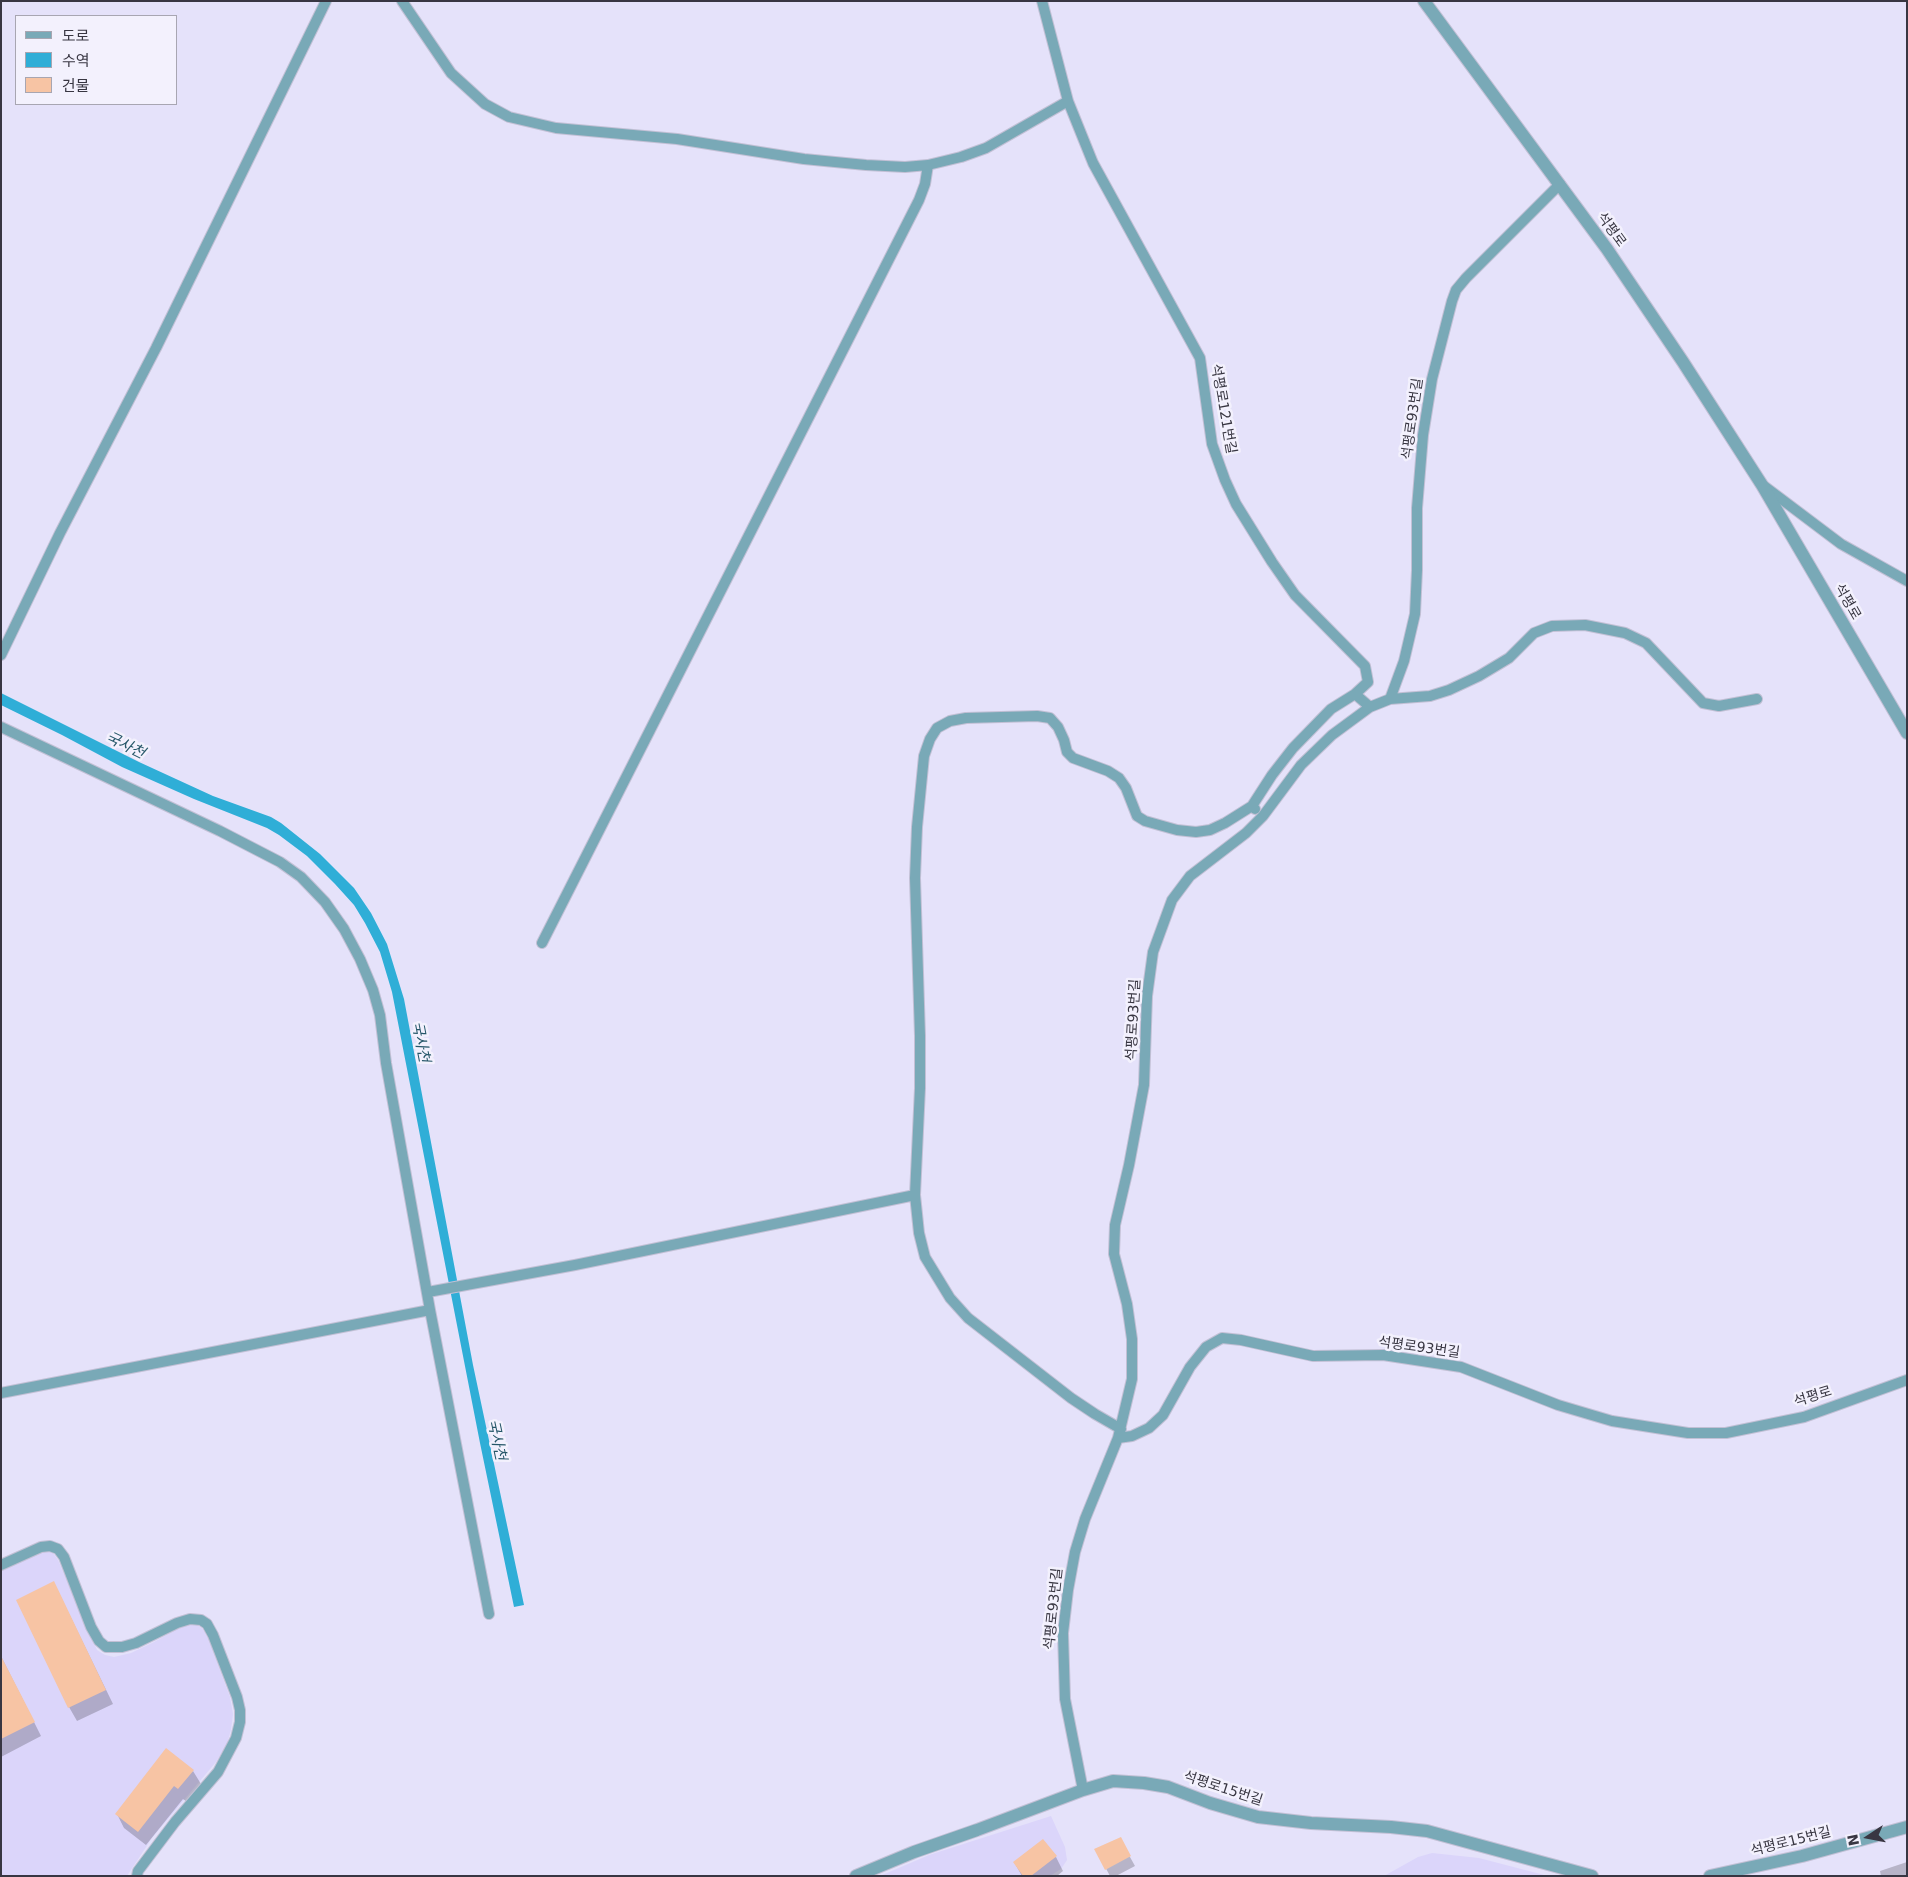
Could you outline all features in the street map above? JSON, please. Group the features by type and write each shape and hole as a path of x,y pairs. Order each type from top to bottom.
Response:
{"street":[{"name":"석평로","path":"1424,1 1618,265 1762,485 1907,734"},
{"name":"석평로15번길","path":"856,1876 914,1852 1083,1790 1113,1781 1168,1787 1210,1803 1258,1817 1311,1823 1391,1826 1427,1831 1592,1876"},
{"name":"석평로15번길","path":"1710,1876 1802,1856 1907,1828"}],"lane":[{"path":"1,654 60,533 156,348 326,1"},
{"path":"402,1 452,73 485,104 509,117 556,128 677,139 804,158 905,167 928,165 961,157 986,148 1068,102"},
{"name":"석평로121번길","path":"1042,1 1068,102 1093,164 1175,309 1200,358 1212,444 1236,504 1272,562 1296,595 1364,666 1368,682 1331,709 1293,748 1272,775 1252,806"},
{"path":"542,943 919,200 925,184 928,165"},
{"name":"석평로93번길","path":"1390,699 1404,661 1415,614 1417,508 1422,436 1432,379 1452,301 1456,290 1466,278 1560,184"},
{"name":"석평로","path":"1762,485 1841,544 1907,581"},
{"name":"석평로93번길","path":"1083,1790 1065,1699 1063,1633 1068,1590 1082,1527 1119,1433 1132,1379 1132,1339 1127,1304 1114,1254 1115,1225 1129,1165 1144,1085 1147,996 1153,952 1172,900 1190,876 1246,833 1263,816 1301,765 1332,735 1370,708 1390,699 1430,696 1449,690 1479,676 1509,658 1534,634 1552,626 1585,625 1625,633 1646,643 1703,703 1719,706 1757,699"},
{"path":"1354,694 1370,708"},
{"path":"1119,1433 968,1318 950,1298 924,1257 918,1233 915,1196 920,1080 915,878 917,827 924,756 930,739 937,728 950,721 966,718 1019,715 1050,718 1058,727 1067,752 1073,758 1108,771 1119,778 1126,788 1137,816 1145,821 1161,827 1196,832 1210,830 1252,806 1263,816"},
{"path":"1,727 255,848 280,862 302,877 325,902 344,929 360,959 373,990 380,1015 386,1063 432,1291 430,1310 489,1614"},
{"path":"432,1291 585,1264 915,1196"},
{"path":"1,1394 430,1310"},
{"name":"석평로93번길","path":"1119,1433 1132,1436 1149,1428 1163,1415 1190,1368 1206,1346 1222,1338 1241,1340 1313,1356 1383,1355 1461,1366 1558,1405 1612,1421 1688,1433 1726,1433"},
{"name":"석평로","path":"1726,1433 1804,1417 1907,1380"},
{"path":"1,1565 41,1547 50,1546 58,1549 64,1557 91,1627 99,1641 106,1647 122,1647 136,1643 177,1623 190,1619 200,1620 207,1624 213,1635 237,1697 240,1710 240,1722 236,1738 218,1772 175,1822 138,1871 137,1876"}],"shaded area":[{"path":"46,1550 53,1553 58,1560 97,1650 105,1655 114,1657 131,1653 175,1630 196,1624 203,1629 208,1638 230,1697 233,1714 227,1744 216,1762 152,1838 127,1876 1,1876 1,1571"},
{"path":"1051,1816 1065,1847 1067,1860 1061,1869 1050,1876 880,1876 929,1855"},
{"path":"1432,1853 1479,1858 1548,1876 1384,1876 1418,1857"}],"water":[{"path":"1,693 139,762 213,796 271,817 320,854 354,888 371,913 387,944 404,999 473,1365 524,1605 514,1607 392,992 380,952 365,923 354,905 335,884 307,856 279,835 267,828 194,799 122,767 1,705"}],"building":[{"path":"54,1581 106,1690 68,1708 16,1600"},
{"path":"1,1656 35,1722 1,1739"},
{"path":"166,1748 194,1770 178,1789 174,1786 138,1832 115,1814"},
{"path":"1121,1837 1131,1856 1105,1870 1094,1849"},
{"path":"1043,1839 1057,1856 1031,1876 1023,1876 1013,1862"}],"water label":[{"name":"국사천","path":"125,746"},
{"name":"국사천","path":"420,1042"},
{"name":"국사천","path":"496,1440"}]}
